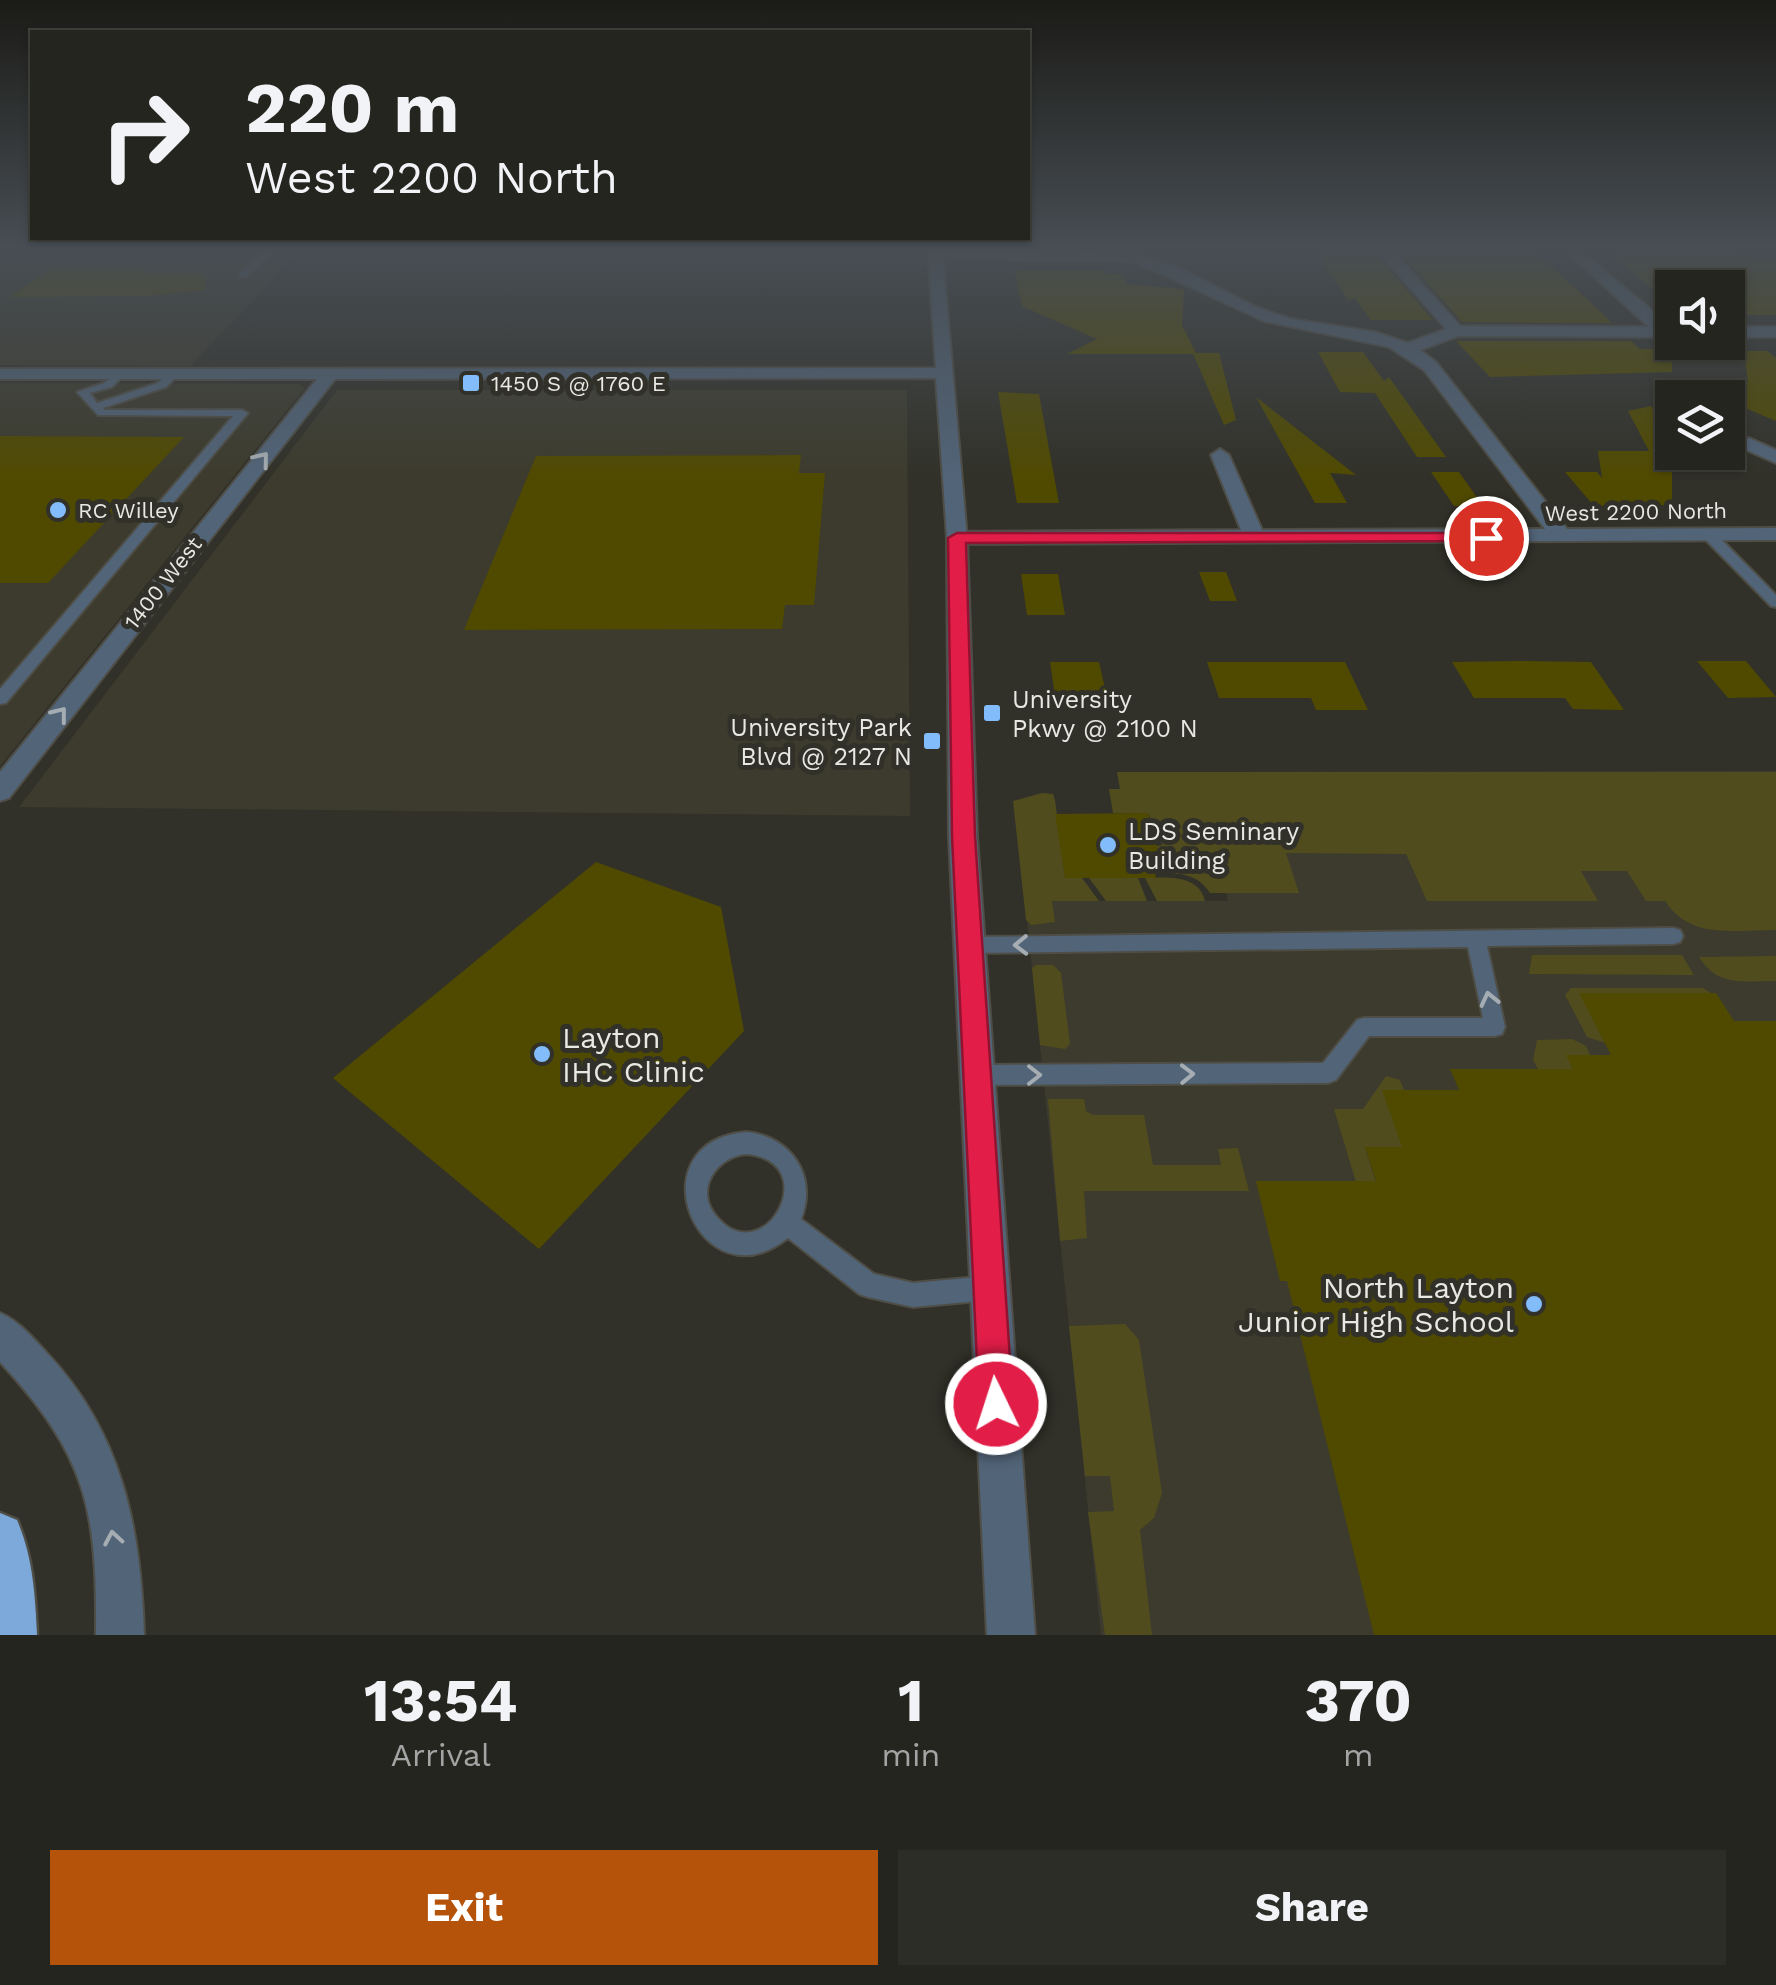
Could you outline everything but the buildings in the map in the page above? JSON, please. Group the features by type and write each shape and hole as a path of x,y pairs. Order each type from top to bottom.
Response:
{"highway":[{"path":"0,1537 10,1588 10,1635"}],"street":[{"path":"941,326 957,538 963,665 962,794 1011,1635"},
{"path":"1305,326 1410,348 1430,366 1562,538"},
{"path":"1452,326 1456,331"},
{"path":"1410,348 1456,331 1655,332"},
{"path":"1745,332 1776,332"},
{"path":"0,374 944,373"},
{"name":"1400 West","path":"0,790 328,376"},
{"path":"1749,444 1776,457"},
{"path":"1220,455 1255,538"},
{"name":"West 2200 North","path":"957,538 1776,534"},
{"path":"0,1334 56,1395 88,1442 106,1499 117,1562 120,1635"}],"lane":[{"path":"0,699 242,414 102,413 83,392 108,384 120,374"},
{"path":"95,407 162,386 174,374"},
{"path":"1711,537 1776,603"},
{"path":"971,945 1673,936"},
{"path":"978,1075 1328,1073 1364,1027 1496,1027 1476,939"},
{"path":"750,1142 780,1152 794,1171 798,1188 786,1222 767,1236 750,1242 731,1242 713,1233 696,1204 700,1177 709,1162 732,1146 750,1142"},
{"path":"786,1222 868,1285 913,1295 989,1288"}],"shaded area":[{"path":"0,326 228,326 190,366 0,365"},
{"path":"0,383 299,384 305,388 0,766"},
{"path":"337,390 907,390 910,816 19,807"},
{"path":"1776,771 1776,1635 1101,1635 1025,901 1228,901 1196,772"},
{"path":"1117,772 1776,772 1776,930 1714,930 1687,922 1665,901 1646,901 1627,871 1581,871 1598,901 1427,901 1406,854 1286,853 1299,893 1210,893 1193,878 1155,872 1153,864 1160,863 1156,846 1162,845 1148,813 1113,813 1109,789 1120,789"},
{"path":"1053,794 1055,800 1065,878 1082,878 1099,901 1052,901 1055,922 1031,925 1026,920 1013,801"},
{"path":"1089,878 1138,878 1147,901 1106,901"},
{"path":"1145,878 1190,882 1205,901 1157,901"},
{"path":"1532,955 1682,955 1694,975 1529,974"},
{"path":"1776,956 1776,981 1723,978 1699,957"},
{"path":"1053,965 1061,973 1070,1044 1065,1049 1040,1045 1032,968"},
{"path":"1571,988 1703,988 1711,993 1580,993 1605,1043 1587,1037 1565,995"},
{"path":"1572,1039 1586,1046 1590,1055 1567,1055 1573,1069 1538,1069 1533,1060 1537,1040"},
{"path":"1386,1076 1400,1080 1404,1090 1402,1147 1365,1148 1378,1189 1358,1189 1334,1109 1363,1109"},
{"path":"1048,1099 1084,1099 1086,1111 1093,1115 1144,1115 1153,1165 1221,1165 1218,1149 1238,1148 1249,1191 1084,1191 1087,1238 1060,1241"},
{"path":"1125,1324 1139,1340 1162,1493 1154,1518 1140,1530 1152,1635 1105,1635 1088,1512 1114,1511 1110,1476 1085,1476 1069,1326"}],"place":[{"name":"1450 S @ 1760 E","path":"471,383"},
{"name":"RC Willey","path":"58,510"},
{"name":"University Pkwy @ 2100 N","path":"992,713"},
{"name":"University Park Blvd @ 2127 N","path":"932,741"},
{"name":"LDS Seminary Building","path":"1108,845"},
{"name":"Layton IHC Clinic","path":"542,1054"},
{"name":"North Layton Junior High School","path":"1534,1304"}],"route":[{"path":"996,1404 963,836 963,665 957,538 1486,538"}]}
